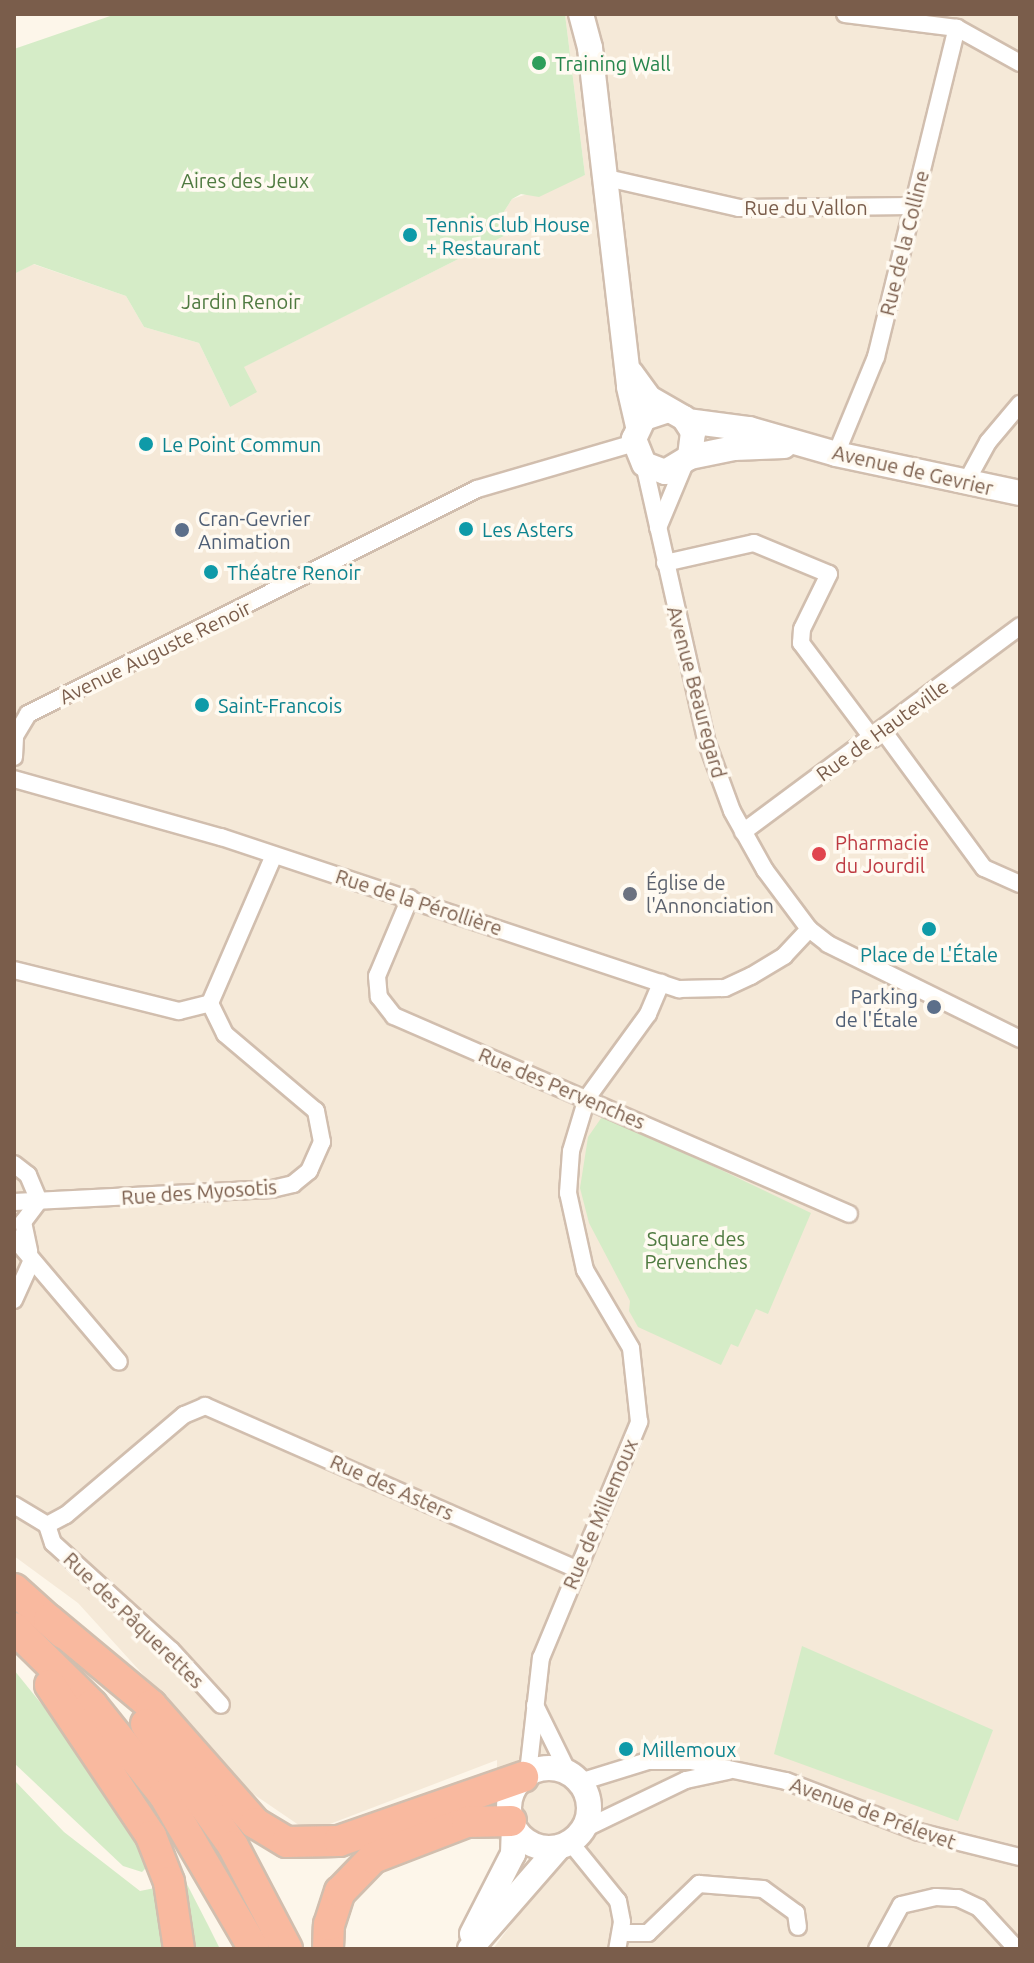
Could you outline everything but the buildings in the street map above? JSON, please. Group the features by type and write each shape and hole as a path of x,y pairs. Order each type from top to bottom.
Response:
{"highway":[{"path":"14,1589 151,1705 255,1823 287,1842 339,1841 525,1775"},
{"path":"49,1620 117,1689 193,1785 249,1873 287,1949"},
{"path":"14,1628 92,1705 164,1795 254,1949"},
{"path":"14,1635 100,1753 151,1836 169,1882 179,1949"},
{"path":"328,1949 331,1915 340,1892 373,1858 456,1824 513,1824"}],"street":[{"name":"Avenue Beauregard","path":"581,14 590,48 639,444 707,743 743,832 809,929 896,980 1020,1039"},
{"name":"Avenue Beauregard","path":"590,48 599,14"},
{"path":"845,14 957,28 1020,63"},
{"name":"Rue de la Colline","path":"836,454 876,357 957,28"},
{"name":"Rue du Vallon","path":"607,178 739,208 912,206"},
{"name":"Avenue Beauregard","path":"627,363 636,384 676,416"},
{"path":"965,484 988,442 1020,404"},
{"path":"658,529 688,460 694,439 676,416 648,415 639,444 665,472 688,460"},
{"name":"Avenue de Gevrier","path":"676,416 720,422 836,454 965,484 1020,493"},
{"name":"Avenue Auguste Renoir","path":"14,757 15,736 28,714 477,489 639,444"},
{"name":"Avenue de Gevrier","path":"688,460 734,448 807,445"},
{"path":"665,563 754,543 829,574 802,629 801,643 984,868 1020,884"},
{"name":"Rue de Hauteville","path":"743,832 878,735 1020,626"},
{"name":"Rue de la Pérollière","path":"14,779 274,855 661,983 701,991 725,988 784,956 809,929"},
{"path":"14,970 179,1011 210,1003 274,855"},
{"name":"Rue des Pervenches","path":"410,898 377,976 385,1008 849,1214"},
{"name":"Rue de Millemoux","path":"525,1775 541,1658 637,1430 639,1411 631,1348 585,1270 582,1239 570,1207 571,1151 587,1098 648,1014 661,983"},
{"name":"Rue des Myosotis","path":"14,1202 272,1189 293,1184 309,1171 322,1142 316,1111 225,1034 210,1003"},
{"path":"14,1164 35,1186 39,1201 23,1222 32,1260 14,1300"},
{"path":"14,1238 119,1362"},
{"name":"Rue des Asters","path":"47,1525 66,1515 191,1410 208,1407 576,1569"},
{"name":"Rue des Pâquerettes","path":"14,1505 47,1525 53,1543 171,1650 221,1705"},
{"path":"533,1699 589,1801 570,1840"},
{"name":"Avenue de Prélevet","path":"574,1777 670,1758 734,1769 786,1781 891,1823 1017,1858"},
{"path":"570,1840 529,1842 513,1824 510,1797 525,1775 544,1768 574,1777"},
{"name":"Avenue de Prélevet","path":"468,1949 570,1840 686,1780 734,1769"},
{"name":"Avenue de Prélevet","path":"468,1949 513,1854 513,1824"},
{"path":"570,1840 612,1890 620,1941 648,1933 699,1884 763,1889 796,1913 798,1927"},
{"path":"877,1949 901,1905 936,1897 958,1898 979,1908 1017,1949"}],"shaded area":[{"path":"565,14 1020,14 1020,1949 493,1949 553,1868 497,1839 497,1760 309,1832 249,1791 78,1603 14,1556 14,274 33,264 126,296 144,327 199,343 230,407 243,367 504,236 498,221 512,199 585,175"}],"green space":[{"name":"Aires des Jeux","path":"116,14 565,14 585,175 539,197 521,194 512,199 498,221 504,236 244,367 257,392 230,407 199,343 144,327 126,296 34,264 14,274 14,49"},
{"name":"Square des Pervenches","path":"604,1114 811,1213 768,1314 756,1309 738,1347 731,1344 721,1365 638,1327 629,1311 630,1301 589,1223 580,1188 588,1137"},
{"path":"802,1646 993,1730 958,1821 774,1754"},
{"path":"14,1670 91,1765 133,1828 150,1864 142,1872 123,1866 14,1763"},
{"path":"14,1780 64,1832 140,1891 155,1888 167,1949 14,1949"},
{"path":"175,1861 208,1925 220,1949 188,1949"}],"place":[{"name":"Training Wall","path":"539,63"},
{"name":"Tennis Club House + Restaurant","path":"410,235"},
{"name":"Le Point Commun","path":"146,444"},
{"name":"Les Asters","path":"466,529"},
{"name":"Cran-Gevrier Animation","path":"182,530"},
{"name":"Théatre Renoir","path":"211,572"},
{"name":"Saint-Francois","path":"202,705"},
{"name":"Pharmacie du Jourdil","path":"819,854"},
{"name":"Église de l'Annonciation","path":"630,894"},
{"name":"Place de L'Étale","path":"929,929"},
{"name":"Parking de l'Étale","path":"934,1007"},
{"name":"Millemoux","path":"626,1749"}],"park label":[{"name":"Jardin Renoir","path":"241,301"}]}
